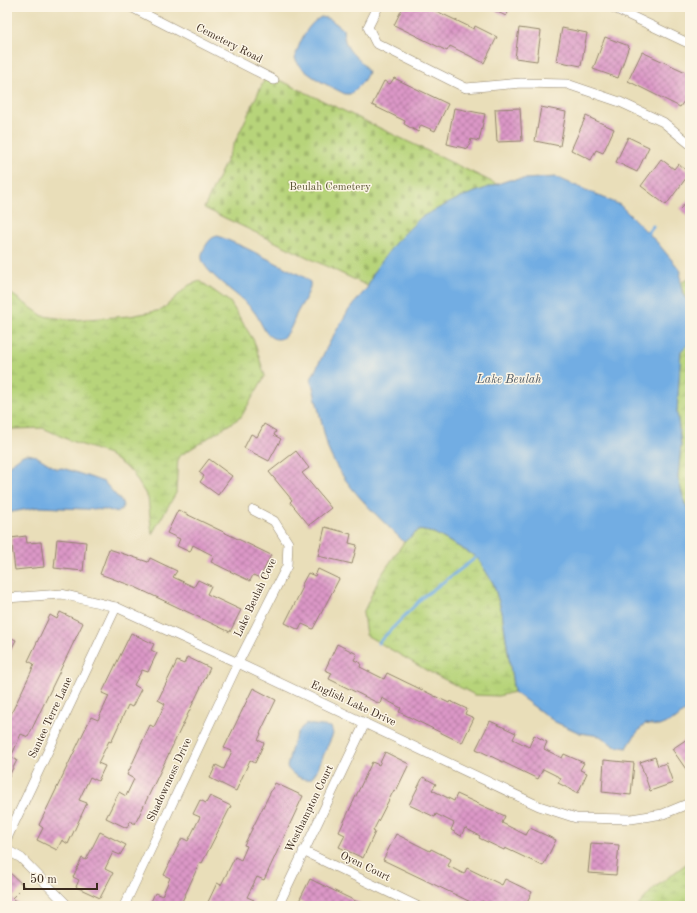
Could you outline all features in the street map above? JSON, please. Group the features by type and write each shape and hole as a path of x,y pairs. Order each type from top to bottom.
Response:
{"street":[{"name":"Cemetery Road","path":"130,7 274,80"},
{"path":"378,7 368,27 376,43 466,88 521,83 567,84 620,102 663,122 690,144"},
{"path":"612,7 690,44"},
{"name":"Lake Beulah Cove","path":"238,663 287,566 288,543 274,521 253,510"},
{"name":"English Lake Drive","path":"7,598 62,594 116,607 238,663 539,806 576,818 631,819 663,814 690,803"},
{"name":"Santee Terre Lane","path":"7,838 116,607"},
{"name":"Shadowmoss Drive","path":"124,906 238,663"},
{"name":"Westhampton Court","path":"278,906 303,850 365,723"},
{"path":"7,850 21,858 68,906"},
{"name":"Oyen Court","path":"303,850 416,906"}],"green space":[{"name":"Beulah Cemetery","path":"267,74 536,203 473,336 204,208"},
{"path":"690,278 690,303 686,300 680,283"},
{"path":"200,281 230,302 254,341 265,376 241,417 178,457 176,493 152,534 148,498 132,472 108,454 71,441 43,428 13,429 7,431 7,291 43,316 72,320 130,316 162,310 189,285"},
{"path":"690,342 690,512 685,504 678,478 681,445 677,412 681,351"},
{"path":"419,530 434,533 477,557 493,583 502,612 514,692 498,696 475,695 426,670 366,635 363,613 380,577 404,542"},
{"path":"690,861 690,906 638,906 653,889"}],"water":[{"path":"321,17 330,19 343,29 346,44 368,72 365,79 350,94 345,94 317,79 303,69 295,58 301,40 312,24"},
{"name":"Lake Beulah","path":"556,177 620,205 656,241 681,271 682,293 690,303 690,342 681,351 677,412 681,445 678,478 685,504 690,512 690,707 676,719 659,726 645,724 635,735 627,748 614,746 600,736 580,733 555,722 514,692 502,612 493,583 477,557 434,533 419,530 404,542 361,499 342,475 328,449 311,379 339,326 348,311 367,288 375,270 395,243 421,217 461,197 509,180"},
{"path":"218,236 244,247 304,277 310,282 308,294 288,333 282,338 274,339 270,337 251,308 204,265 202,253 204,248 213,237"},
{"path":"28,454 36,456 57,469 62,468 104,482 122,502 123,506 121,510 118,512 106,510 39,507 7,513 7,467 23,455"},
{"path":"306,724 331,727 333,734 316,772 310,779 303,779 297,776 287,767 291,750 298,732"}],"building":[{"path":"403,7 428,7 474,29 475,26 497,37 484,63 450,46 447,51 394,25"},
{"path":"487,7 511,7 506,16"},
{"path":"519,28 541,31 537,61 515,58"},
{"path":"562,28 587,33 581,66 556,61"},
{"path":"605,37 629,46 618,78 593,69"},
{"path":"642,52 690,74 690,105 684,101 680,107 628,81"},
{"path":"394,78 448,104 435,131 421,125 418,132 404,124 405,121 372,105 384,81 390,84"},
{"path":"541,107 566,112 560,146 535,141"},
{"path":"454,108 485,114 479,141 471,139 468,149 447,144"},
{"path":"520,108 522,141 497,142 495,109"},
{"path":"586,116 614,129 603,153 596,150 591,160 571,150"},
{"path":"628,137 649,147 637,172 616,162"},
{"path":"661,159 674,169 678,164 690,173 666,205 641,186"},
{"path":"690,198 690,219 680,209"},
{"path":"264,424 276,431 274,435 281,439 269,461 244,448 251,434 257,437"},
{"path":"296,451 309,468 302,473 331,508 309,525 290,502 292,500 269,472"},
{"path":"209,459 232,476 218,495 200,482 204,476 199,472"},
{"path":"178,510 271,555 260,578 253,575 250,581 211,562 214,556 193,545 190,552 177,546 180,539 167,533"},
{"path":"325,527 351,534 349,543 357,545 352,564 318,556"},
{"path":"26,536 27,543 41,542 44,567 15,570 11,538"},
{"path":"57,539 86,542 83,571 54,568"},
{"path":"109,549 148,562 150,558 177,571 173,577 194,587 198,580 211,586 207,594 241,610 230,632 135,587 100,574"},
{"path":"318,569 339,579 313,629 302,624 299,630 285,623 303,587 301,586 308,573 315,576"},
{"path":"60,612 83,623 28,737 21,734 11,757 17,760 7,780 7,712 11,714 31,672 34,664 28,661 50,615 57,619"},
{"path":"131,633 154,644 151,650 157,653 148,672 142,670 134,685 141,689 132,707 128,705 111,742 109,741 98,763 105,766 98,781 90,777 79,800 87,803 68,844 62,840 57,850 37,840 43,828 39,825 91,717 98,720 109,696 102,693"},
{"path":"7,636 16,640 7,658"},
{"path":"337,644 357,654 354,660 361,663 360,667 384,679 387,673 449,703 450,701 467,709 465,714 474,718 462,743 399,712 401,708 382,698 380,704 329,679 332,673 325,670"},
{"path":"187,657 210,668 135,824 130,821 127,828 106,818 119,792 126,796 134,779 127,775 150,725 154,727 165,704 158,700 177,661 184,664"},
{"path":"253,688 276,700 258,740 264,743 255,763 250,760 236,791 210,778 216,765 224,769 232,751 224,748"},
{"path":"490,721 516,733 513,739 529,747 534,735 547,742 544,749 562,758 564,754 584,763 580,770 587,773 578,793 558,783 561,778 543,769 538,779 476,749"},
{"path":"690,737 690,775 672,749"},
{"path":"385,752 409,764 396,791 394,790 373,831 375,832 363,858 339,847 345,835 339,832 372,762 379,765"},
{"path":"655,757 658,766 666,763 673,783 650,791 640,762"},
{"path":"604,760 634,763 631,795 602,792"},
{"path":"423,777 436,784 432,790 454,801 457,794 505,816 502,823 526,835 530,828 556,840 543,866 505,848 504,850 479,838 480,836 465,828 461,836 451,830 454,823 436,814 435,817 409,805"},
{"path":"275,783 303,796 264,880 257,877 247,897 254,900 251,906 217,906 208,902 217,883 221,885 235,857 241,860 247,846 244,845"},
{"path":"210,796 231,806 202,863 200,862 180,906 149,906 155,893 162,896 170,878 164,875 176,850 182,838 188,841 200,817 193,814 200,800 206,803"},
{"path":"100,832 126,845 120,855 113,852 105,869 113,873 100,898 76,887 79,880 73,877 82,858 86,860"},
{"path":"396,834 430,851 431,849 451,859 448,866 464,874 467,868 502,885 505,879 532,892 525,906 492,906 482,901 479,906 383,860"},
{"path":"591,843 619,845 616,875 588,873"},
{"path":"7,870 24,886 12,898 21,906 7,906"},
{"path":"310,879 366,906 309,906 299,901"}],"waterway":[{"path":"646,235 653,226"},
{"path":"378,643 423,597 477,557 479,553"}]}
